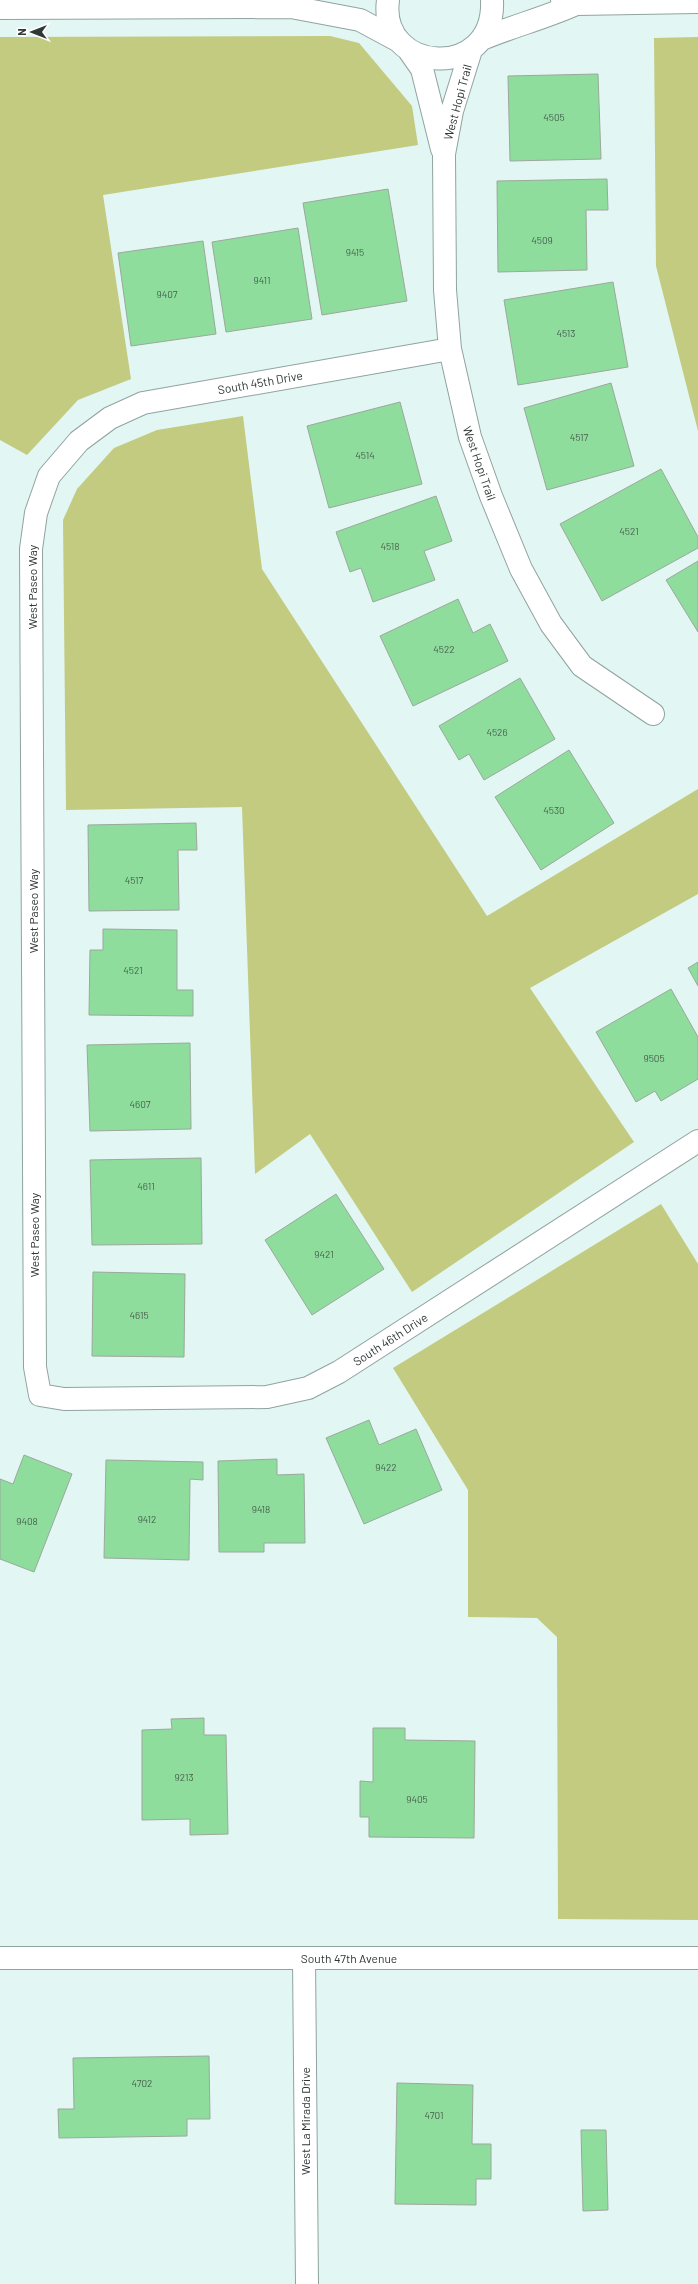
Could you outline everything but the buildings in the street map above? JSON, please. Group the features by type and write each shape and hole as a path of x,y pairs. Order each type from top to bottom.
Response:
{"street":[{"path":"291,6 315,0"},
{"name":"West Hopi Trail","path":"388,0 388,19 403,45 422,69 444,154"},
{"name":"West Hopi Trail","path":"492,0 491,21 476,44 452,111 444,154 445,290 450,349 470,437 491,496 520,569 551,624 582,666 653,714"},
{"path":"476,44 507,28 544,18 569,2 698,2"},
{"path":"9,5 291,6 360,20 403,45"},
{"name":"West Hopi Trail","path":"403,45 423,57 439,60 456,58 476,44"},
{"name":"South 45th Drive","path":"79,441 110,418 143,402 450,349"},
{"name":"West Paseo Way","path":"40,1395 35,1360 31,549 36,513 49,476 79,441"},
{"name":"South 46th Drive","path":"40,1395 64,1399 267,1397 308,1388 339,1372 698,1141"},
{"name":"South 47th Avenue","path":"0,1958 698,1958"},
{"name":"West La Mirada Drive","path":"304,1958 307,2284"}],"green space":[{"path":"330,36 359,43 412,106 418,145 103,195 131,379 78,400 27,455 0,440 0,37"},
{"path":"698,37 698,431 656,266 654,38"},
{"path":"243,416 262,569 487,916 698,789 698,894 530,988 634,1142 412,1292 310,1134 255,1174 242,807 66,810 63,520 77,489 114,448 157,430"},
{"path":"661,1204 698,1264 698,1920 558,1919 557,1637 537,1618 468,1617 468,1490 393,1368"}]}
